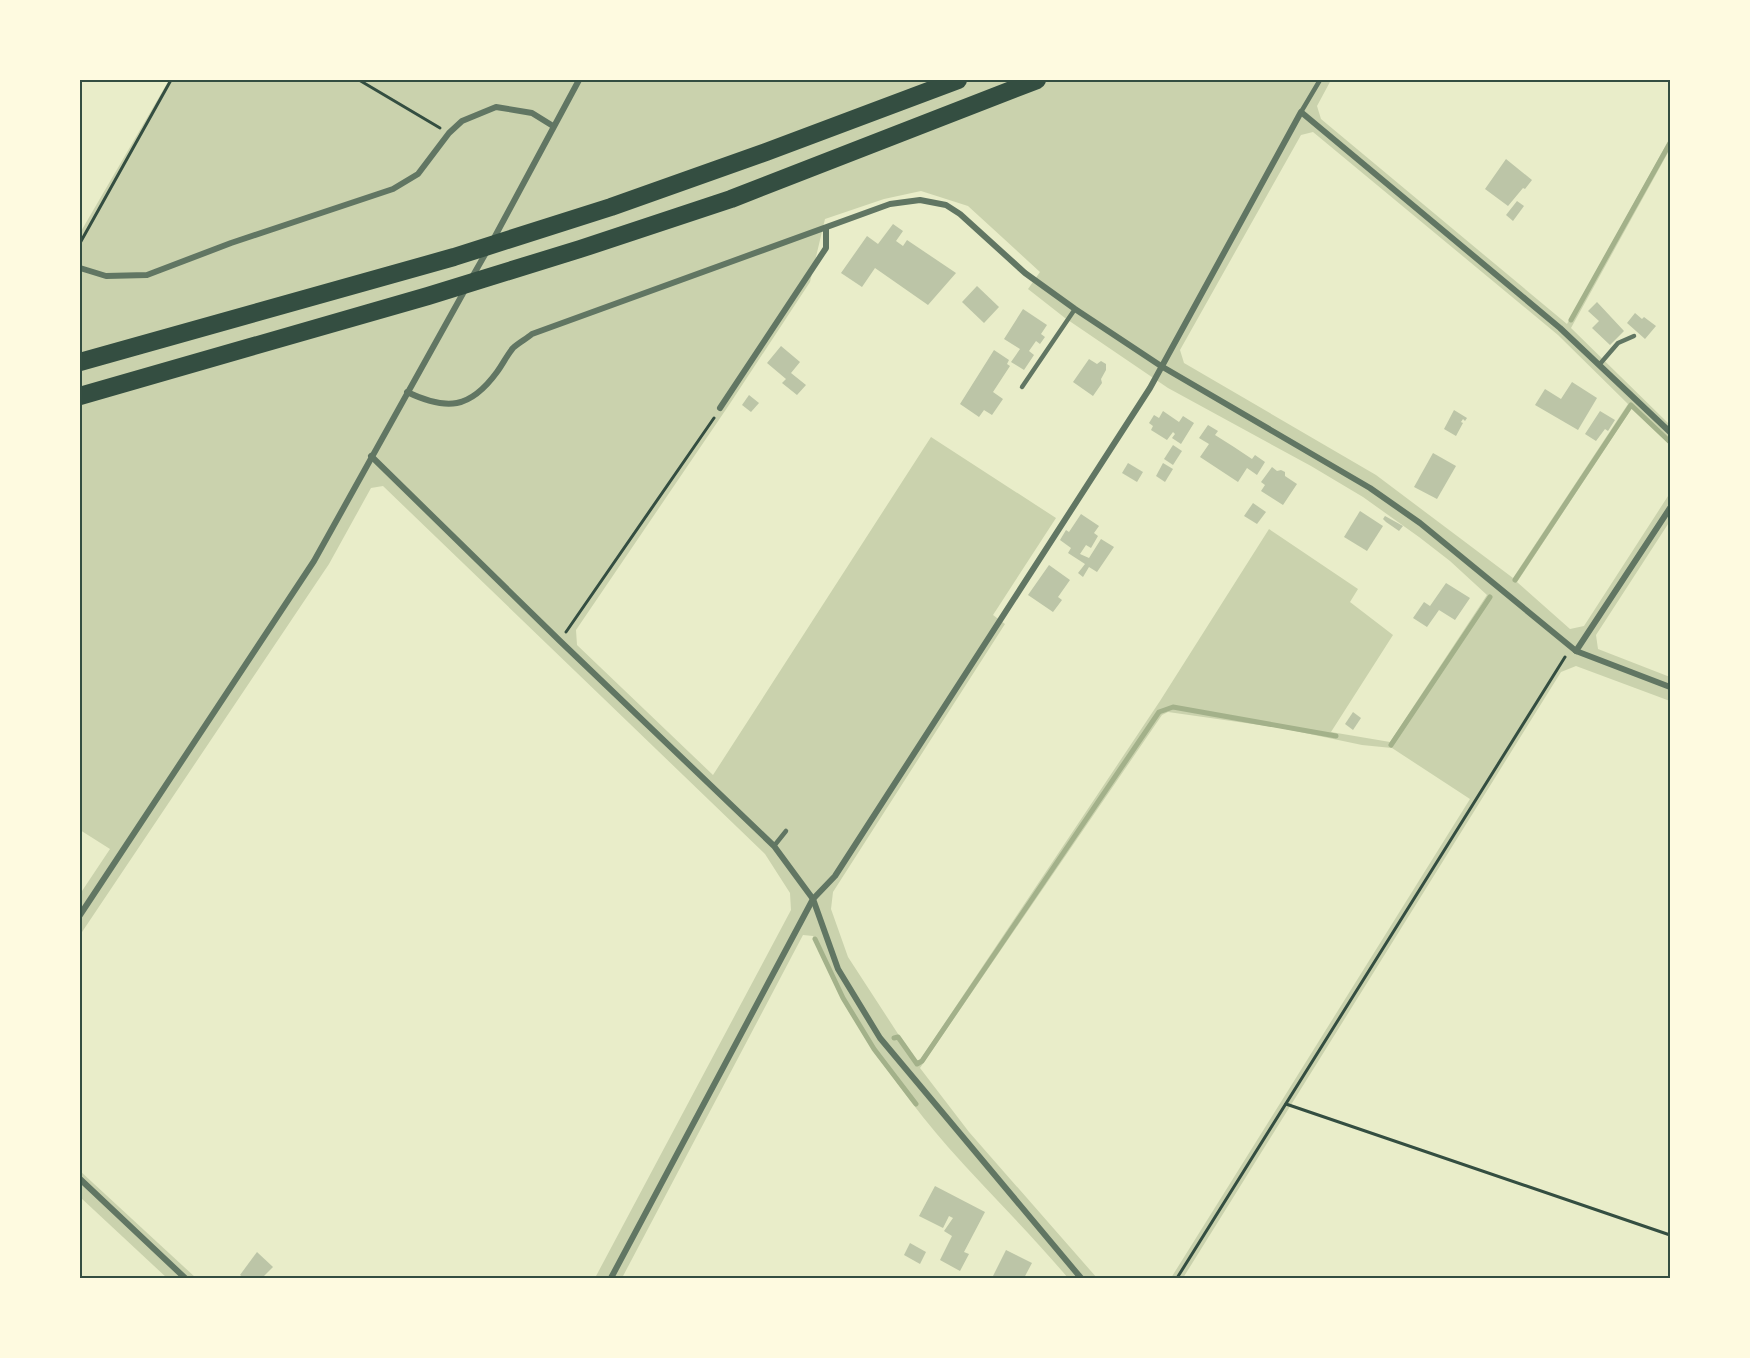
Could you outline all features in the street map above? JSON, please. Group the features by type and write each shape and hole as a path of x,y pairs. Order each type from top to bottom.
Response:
{"highway":[{"path":"80,362 454,257 589,214 766,152 958,80"},
{"path":"80,396 428,296 580,249 731,199 1037,80"}],"street":[{"path":"80,915 314,561 407,392 425,364 552,126 579,80"},
{"path":"80,268 106,276 147,275 231,243 393,189 418,174 449,133 462,121 496,108 532,113 552,126"},
{"path":"611,1278 813,899 835,876 1150,388 1301,112 1560,328 1671,432"},
{"path":"407,392 442,405 458,403 480,393 514,348 532,334 890,204 920,200 946,205 960,214 1025,273 1075,309 1161,366 1370,488 1420,523 1574,649 1671,687"},
{"path":"720,408 826,248 826,229"},
{"path":"371,456 774,846 813,899 838,969 880,1038 1080,1278"},
{"path":"1574,649 1671,508"},
{"path":"80,1179 185,1278"}],"lane":[{"path":"1301,112 1320,80"},
{"path":"1022,387 1075,309"},
{"path":"1599,365 1618,343 1634,336"},
{"path":"774,846 786,831"}],"path":[{"path":"80,243 171,80"},
{"path":"359,80 449,133"},
{"path":"560,641 720,408"},
{"path":"1177,1278 1574,649"},
{"path":"1286,1104 1671,1235"}],"green space":[{"path":"169,80 1331,80 1317,106 1321,119 1567,324 1670,138 1670,149 1571,328 1670,425 1670,445 1632,408 1517,582 1570,629 1584,626 1670,493 1670,521 1596,635 1598,649 1670,677 1670,701 1576,666 1561,672 1183,1278 1171,1278 1470,799 1392,748 1362,745 1281,728 1168,712 1162,715 920,1068 969,1132 1097,1278 1068,1278 928,1124 872,1047 839,992 813,936 803,935 622,1278 595,1278 791,910 790,893 765,854 383,486 371,488 329,564 80,935 80,894 110,849 80,830 80,233","holes":["1313,132 1558,335 1628,404 1513,578 1376,475 1184,363 1180,350 1301,135","921,191 968,206 1040,272 1028,289 1065,318 1168,388 1363,497 1450,561 1487,595 1390,742 1331,732 1393,635 1350,602 1358,589 1269,529 1160,701 920,1060 915,1060 848,957 831,909 833,892 1005,624 993,615 1056,518 931,437 713,775 577,645 576,630 810,282 825,219 884,199"]},
{"path":"80,1171 196,1278 167,1278 80,1197"}],"building":[{"path":"1506,159 1532,180 1508,206 1485,189"},
{"path":"1517,201 1524,206 1513,221 1506,215"},
{"path":"893,224 903,231 896,241 903,246 907,240 956,273 928,305 875,268 862,287 841,273 867,236 878,244"},
{"path":"977,286 999,307 984,323 962,302"},
{"path":"1597,302 1624,331 1610,345 1592,328 1599,321 1588,311"},
{"path":"1023,309 1047,325 1041,334 1045,337 1040,344 1036,341 1029,351 1034,355 1024,370 1011,362 1020,349 1004,339"},
{"path":"1635,313 1656,326 1645,339 1627,323"},
{"path":"781,346 800,362 791,373 806,385 797,395 782,383 786,379 767,363"},
{"path":"994,350 1009,360 1007,364 1010,366 993,392 1003,399 992,415 984,410 979,417 960,404"},
{"path":"1089,359 1097,364 1101,361 1106,364 1106,370 1101,379 1102,383 1093,396 1073,382"},
{"path":"1572,382 1597,398 1578,430 1535,405 1545,389 1561,399"},
{"path":"749,395 759,403 751,412 742,405"},
{"path":"1454,410 1467,418 1461,422 1463,423 1456,436 1444,429"},
{"path":"1163,411 1179,422 1183,416 1194,423 1181,444 1172,438 1175,434 1173,432 1167,440 1151,430 1153,426 1149,423 1154,415 1159,418"},
{"path":"1600,411 1615,420 1608,431 1605,429 1596,441 1585,434"},
{"path":"1208,425 1218,431 1215,435 1252,459 1255,455 1265,462 1257,475 1247,468 1238,482 1200,457 1209,444 1199,438"},
{"path":"1173,445 1182,451 1173,465 1164,459"},
{"path":"1433,453 1456,466 1437,499 1414,487"},
{"path":"1128,463 1143,472 1137,482 1122,473"},
{"path":"1163,463 1173,469 1165,482 1156,476"},
{"path":"1272,467 1277,471 1285,472 1285,476 1297,484 1283,505 1261,491 1265,485 1261,482"},
{"path":"1253,503 1266,512 1257,524 1244,516"},
{"path":"1360,511 1383,526 1367,551 1344,537"},
{"path":"1081,514 1099,526 1094,533 1098,536 1091,548 1086,545 1080,554 1089,558 1101,539 1114,547 1097,572 1089,567 1083,577 1078,573 1085,564 1068,553 1071,548 1060,540 1066,530 1069,532"},
{"path":"1385,516 1403,526 1399,531 1383,519"},
{"path":"1049,565 1070,580 1058,597 1062,600 1053,612 1028,595"},
{"path":"1446,583 1470,598 1455,620 1439,610 1427,627 1413,618 1424,602 1430,606"},
{"path":"1353,712 1361,718 1353,730 1345,724"},
{"path":"935,1186 985,1212 964,1252 969,1254 960,1271 940,1260 952,1236 944,1231 953,1218 949,1216 943,1228 919,1216"},
{"path":"910,1243 926,1252 920,1264 904,1255"},
{"path":"1006,1250 1032,1263 1024,1278 992,1278"},
{"path":"257,1252 273,1267 262,1278 244,1278 240,1275"}],"waterway":[{"path":"1571,320 1670,143"},
{"path":"1515,580 1631,405 1670,442"},
{"path":"1391,745 1490,597"},
{"path":"894,1038 898,1037 917,1064 922,1061 1159,712 1173,707 1336,736"},
{"path":"815,939 843,998 874,1049 916,1104"}]}
